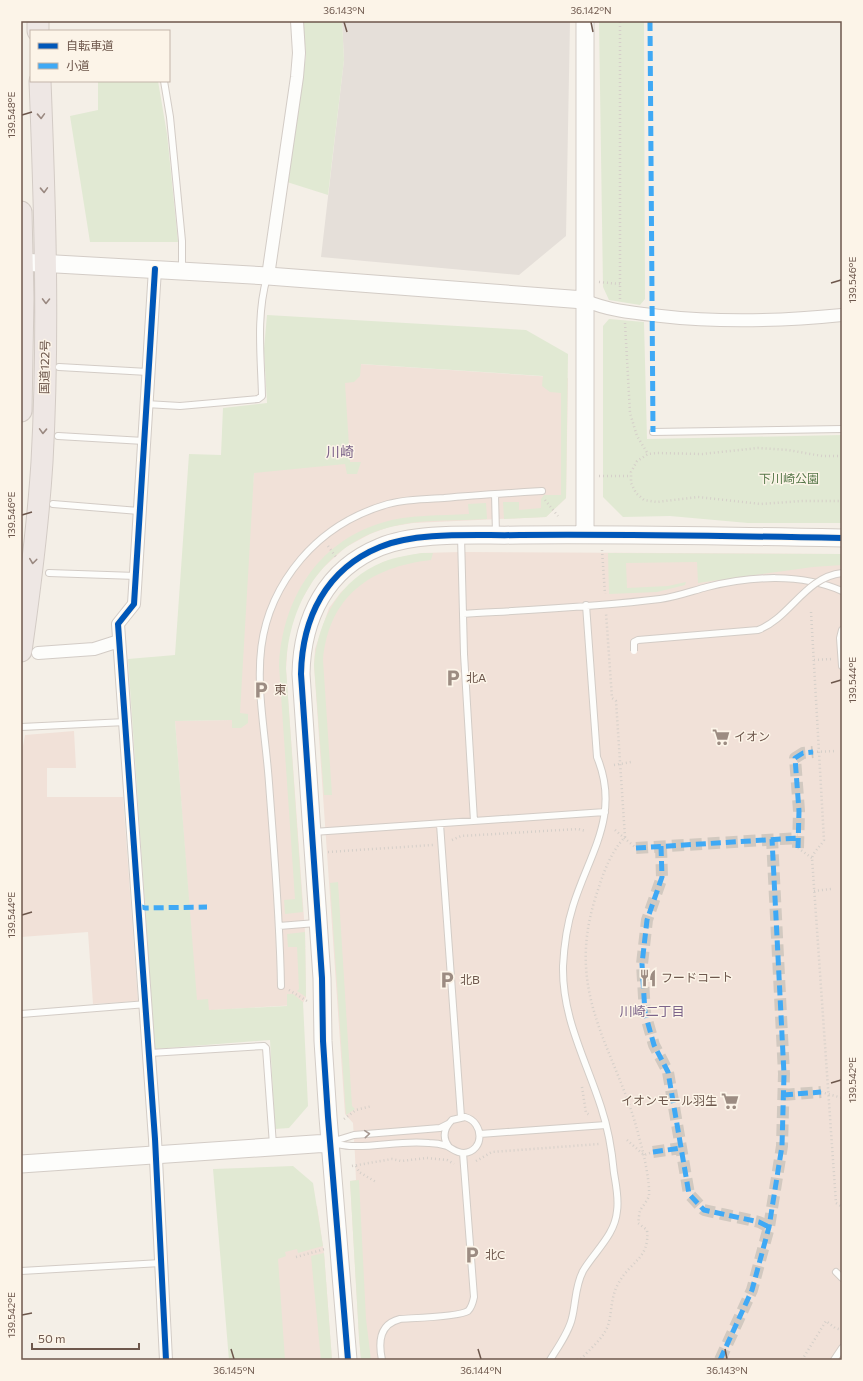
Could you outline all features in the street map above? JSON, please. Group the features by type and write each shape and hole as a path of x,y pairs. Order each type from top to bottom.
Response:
{"highway":[{"name":"国道122号","path":"29,652 42,461 46,262 40,82"},
{"name":"国道122号","path":"21,212 21,411"}],"street":[{"path":"268,276 297,77 299,53 297,21"},
{"path":"585,21 585,535"},
{"path":"21,262 46,262 182,270 584,300 602,307 622,312 689,319 789,320 842,315"},
{"path":"155,269 134,604 118,624 150,1053 166,1360"},
{"path":"348,1360 329,1142 318,922 301,674 301,653 305,634 314,606 333,581 344,570 380,547 411,539 496,535 842,538"},
{"path":"29,652 94,648 119,641"},
{"path":"21,1164 329,1142"}],"lane":[{"path":"164,82 170,116 179,210 183,253 182,270"},
{"path":"146,404 180,406 258,399 262,396 260,318 262,294 268,276"},
{"path":"59,367 148,372"},
{"path":"653,432 842,429"},
{"path":"58,436 144,441"},
{"path":"282,986 269,782 260,696 261,646 264,625 275,597 293,569 321,538 337,526 358,515 389,504 411,500 542,490"},
{"path":"495,494 496,535"},
{"path":"53,504 139,511"},
{"path":"461,536 463,614 474,821"},
{"path":"49,573 136,576"},
{"path":"634,651 634,642 638,640 762,628 818,581 833,574 842,573"},
{"path":"463,614 668,598 708,586 758,578 789,578 831,587 842,591"},
{"path":"550,1360 563,1339 572,1318 575,1294 582,1273 615,1225 618,1210 612,1151 606,1125 601,1107 574,1037 567,1014 563,984 566,938 572,907 599,841 605,812 605,779 598,757 586,605"},
{"path":"842,630 840,638 842,662"},
{"path":"21,726 26,728 126,722"},
{"path":"312,832 605,812"},
{"path":"440,824 461,1117"},
{"path":"279,926 318,922"},
{"path":"21,1014 146,1004"},
{"path":"150,1053 264,1046 266,1048 273,1146"},
{"path":"461,1117 468,1118 474,1122 479,1127 480,1134 476,1147 464,1153 455,1151 449,1147 428,1142 351,1146 329,1142 354,1135 440,1128 452,1120 461,1117"},
{"path":"448,1124 444,1136 449,1147"},
{"path":"480,1134 606,1125"},
{"path":"381,1358 380,1341 387,1324 392,1321 458,1314 469,1310 472,1306 474,1297 464,1153"},
{"path":"21,1271 161,1263"},
{"path":"836,1272 842,1278"},
{"path":"834,1360 842,1348"}],"path":[{"path":"620,21 620,302"},
{"path":"599,282 620,284"},
{"path":"625,320 630,413 637,436 648,454"},
{"path":"842,456 822,456 788,450 758,448 702,454 648,454 637,461 631,472 631,483 636,493 644,500 657,502 698,497 761,504 802,501 842,501"},
{"path":"599,476 631,476"},
{"path":"542,490 542,497 558,516"},
{"path":"321,538 338,560"},
{"path":"602,549 605,594"},
{"path":"811,612 824,840 821,847 814,852 812,858 836,1203 842,1207"},
{"path":"577,1360 582,1359 605,1331 609,1323 612,1300 618,1284 648,1247 648,1230 638,1223 639,1212 649,1196 644,1155 634,1114 602,1038 591,1005 586,978 586,932 591,912 603,876 615,848 625,837 616,701 612,698 606,613"},
{"path":"814,660 842,662"},
{"path":"813,752 836,751"},
{"path":"614,765 621,762 631,762"},
{"path":"452,840 461,836 578,829 586,831"},
{"path":"615,830 636,848"},
{"path":"325,853 434,845"},
{"path":"798,848 812,858"},
{"path":"814,891 830,889"},
{"path":"282,986 310,1002"},
{"path":"582,1086 586,1113 590,1116"},
{"path":"821,1092 842,1098"},
{"path":"344,1119 356,1110 372,1106"},
{"path":"627,1140 644,1155"},
{"path":"474,1162 492,1152 598,1144"},
{"path":"644,1155 653,1152"},
{"path":"376,1182 359,1172 354,1166 392,1159 401,1161 427,1158 447,1160 454,1164"},
{"path":"296,1257 327,1248"},
{"path":"802,1360 826,1322 835,1328 842,1330"}],"shaded area":[{"path":"342,21 570,21 566,236 519,275 321,257 344,60"},
{"name":"東","path":"329,362 568,378 566,498 546,517 413,523 389,527 370,534 346,547 324,567 313,580 297,608 288,639 286,669 305,932 306,997 301,1007 297,1005 197,1011 175,721 232,720 254,473"},
{"name":"イオンモール羽生","path":"422,553 842,554 842,1360 361,1360 350,1181 356,1180 353,1123 345,1114 314,665 315,649 329,608 341,592 362,574 383,562 402,557"},
{"path":"74,731 76,768 47,768 47,797 123,797 138,1001 93,1004 88,932 21,937 21,757 25,735"},
{"path":"317,1206 324,1253 332,1360 270,1360 259,1211"}],"green space":[{"path":"303,21 342,21 344,60 328,195 287,182 306,56"},
{"path":"599,21 644,21 645,299 640,305 609,300 603,287"},
{"path":"98,82 158,82 167,134 178,242 90,242 70,116 98,110"},
{"path":"267,315 526,330 568,354 566,498 546,517 504,519 503,502 519,502 519,510 541,508 541,499 544,495 561,495 561,393 550,392 542,386 543,376 361,364 360,376 354,382 345,383 350,462 361,462 357,474 347,474 345,464 254,473 240,713 248,714 248,723 241,728 232,728 232,720 175,721 197,1000 208,999 209,1010 287,1006 287,994 293,994 303,1002 308,1106 289,1128 275,1129 270,1040 155,1049 128,659 175,655 189,454 221,455 223,408 267,403 264,349"},
{"name":"下川崎公園","path":"609,319 644,322 647,439 842,435 842,523 748,523 670,516 623,517 603,497 603,326"},
{"path":"486,503 487,519 410,523 374,532 352,544 333,558 317,576 304,596 295,619 289,643 286,669 303,912 285,914 284,900 295,899 279,666 287,619 295,597 321,560 338,545 358,532 381,523 402,518 469,514 468,504"},
{"path":"433,553 431,560 409,564 389,570 372,578 356,589 344,602 334,618 327,638 323,660 332,795 324,795 314,665 320,632 326,617 343,590 368,569 402,556"},
{"path":"608,553 842,554 842,565 813,567 698,583 697,562 626,563 627,588 668,586 686,582 685,585 657,592 609,594"},
{"path":"338,882 352,1106 355,1109 346,1115 330,883"},
{"path":"305,932 306,997 297,991 299,989 297,947 288,947 287,934"},
{"path":"293,1166 313,1183 323,1246 298,1253 297,1249 285,1252 286,1256 278,1259 285,1360 229,1360 213,1169"},
{"path":"359,1180 366,1319 371,1360 361,1360 359,1337 350,1181"},
{"path":"324,1253 332,1360 321,1360 311,1256"}],"tunnel":[{"path":"798,848 799,811 795,758 803,753 813,752"},
{"path":"636,848 798,838"},
{"path":"720,1360 752,1290 769,1227 782,1146 784,1074 772,839"},
{"path":"661,846 662,877 647,920 642,964 645,1013 654,1045 668,1072 689,1194 704,1210 759,1222 769,1227"},
{"path":"783,1095 821,1092"},
{"path":"653,1152 681,1148"}],"marked path":[{"path":"650,21 653,432"},
{"path":"798,848 799,811 795,758 803,753 813,752"},
{"path":"636,848 798,838"},
{"path":"720,1360 752,1290 769,1227 782,1146 784,1074 772,839"},
{"path":"661,846 662,877 647,920 642,964 645,1013 654,1045 668,1072 689,1194 704,1210 759,1222 769,1227"},
{"path":"139,906 145,908 207,907"},
{"path":"783,1095 821,1092"},
{"path":"653,1152 681,1148"}],"cycle path":[{"path":"155,269 134,604 118,624 155,1139 166,1360"},
{"path":"348,1360 328,1117 323,1041 322,978 301,674 302,653 306,634 312,615 321,598 332,582 345,568 361,556 395,542 430,536 600,535 842,538"}],"place":[{"name":"北A","path":"453,678"},
{"name":"東","path":"261,690"},
{"name":"イオン","path":"721,737"},
{"name":"フードコート","path":"648,978"},
{"name":"北B","path":"447,980"},
{"name":"イオンモール羽生","path":"730,1101"},
{"name":"北C","path":"472,1255"}],"district":[{"name":"川崎","path":"340,452"},
{"name":"川崎二丁目","path":"652,1011"}]}
